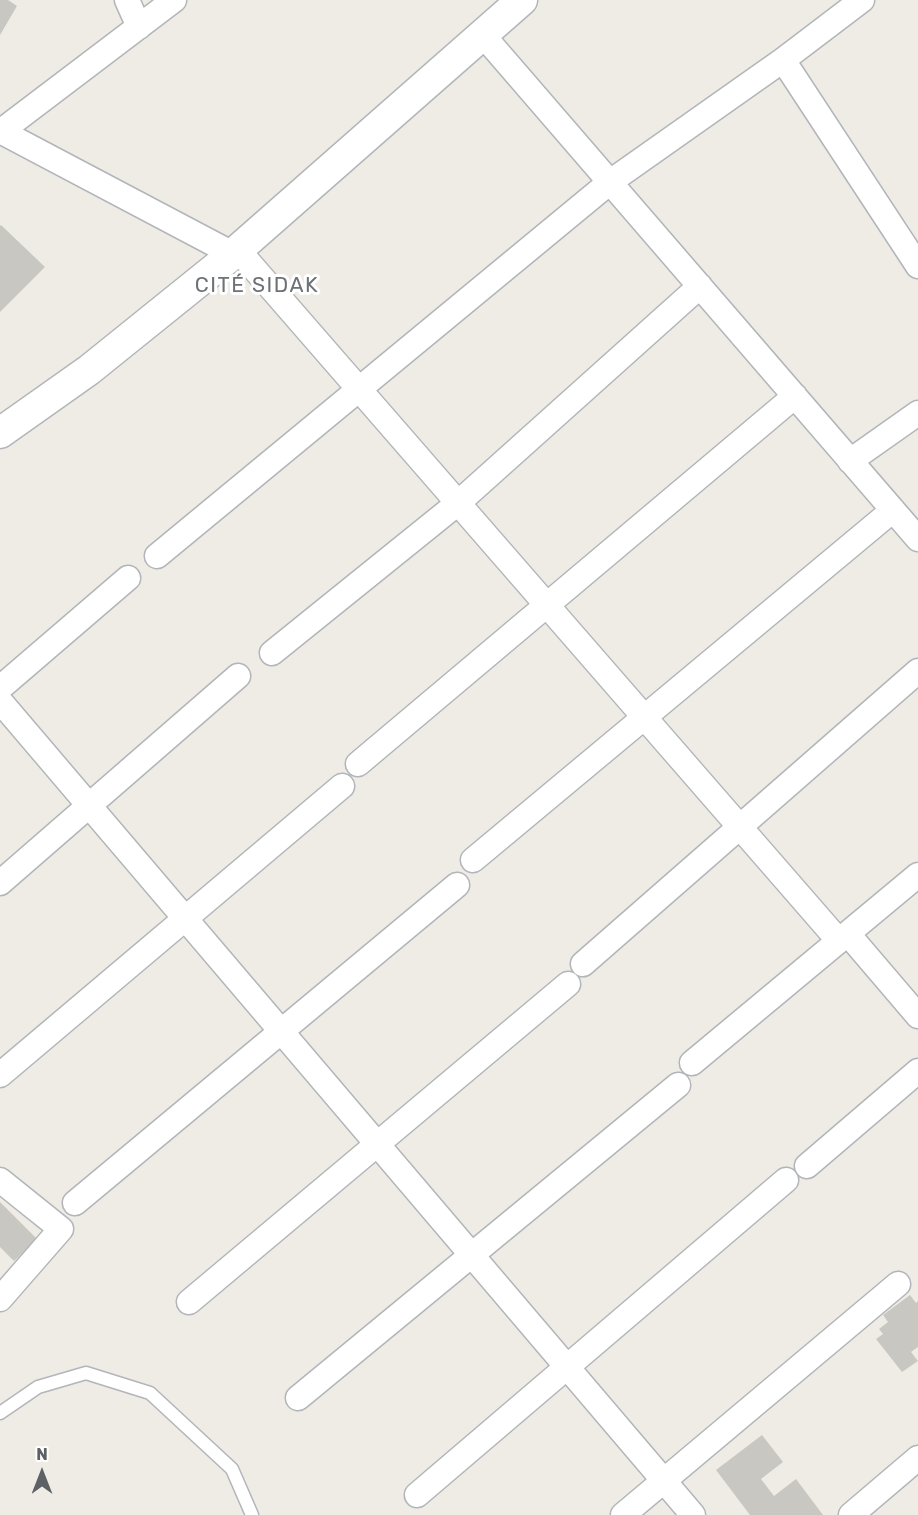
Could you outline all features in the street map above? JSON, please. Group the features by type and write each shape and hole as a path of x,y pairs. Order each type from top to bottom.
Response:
{"street":[{"path":"127,0 139,27"},
{"path":"174,0 0,132 235,252 359,388 740,827 918,1016"},
{"path":"0,433 89,370 235,252 522,0"},
{"path":"157,556 610,182 783,60 862,0"},
{"path":"482,34 918,539"},
{"path":"783,60 918,266"},
{"path":"272,653 458,503 700,286"},
{"path":"358,764 795,396"},
{"path":"850,461 918,413"},
{"path":"473,860 893,510"},
{"path":"0,688 128,578"},
{"path":"583,964 918,671"},
{"path":"0,883 238,676"},
{"path":"0,701 693,1515"},
{"path":"0,1075 342,786"},
{"path":"692,1063 918,875"},
{"path":"75,1203 457,885"},
{"path":"189,1302 568,984"},
{"path":"807,1166 918,1071"},
{"path":"298,1398 678,1085"},
{"path":"0,1180 61,1229 0,1299"},
{"path":"417,1495 786,1180"},
{"path":"623,1515 898,1284"},
{"path":"850,1515 918,1458"}],"lane":[{"path":"0,1413 38,1387 86,1373 150,1393 232,1469 252,1515"}],"building":[{"path":"0,0 8,0 17,6 0,35"},
{"path":"0,226 45,267 0,312"},
{"path":"0,1202 37,1239 14,1261 0,1247"},
{"path":"910,1295 916,1303 918,1301 918,1347 911,1352 918,1361 902,1372 876,1339 883,1334 879,1329 888,1322 883,1315"},
{"path":"762,1435 783,1462 761,1479 774,1496 796,1479 823,1515 750,1515 716,1470"}],"district":[{"name":"CITÉ SIDAK","path":"257,286"}]}
